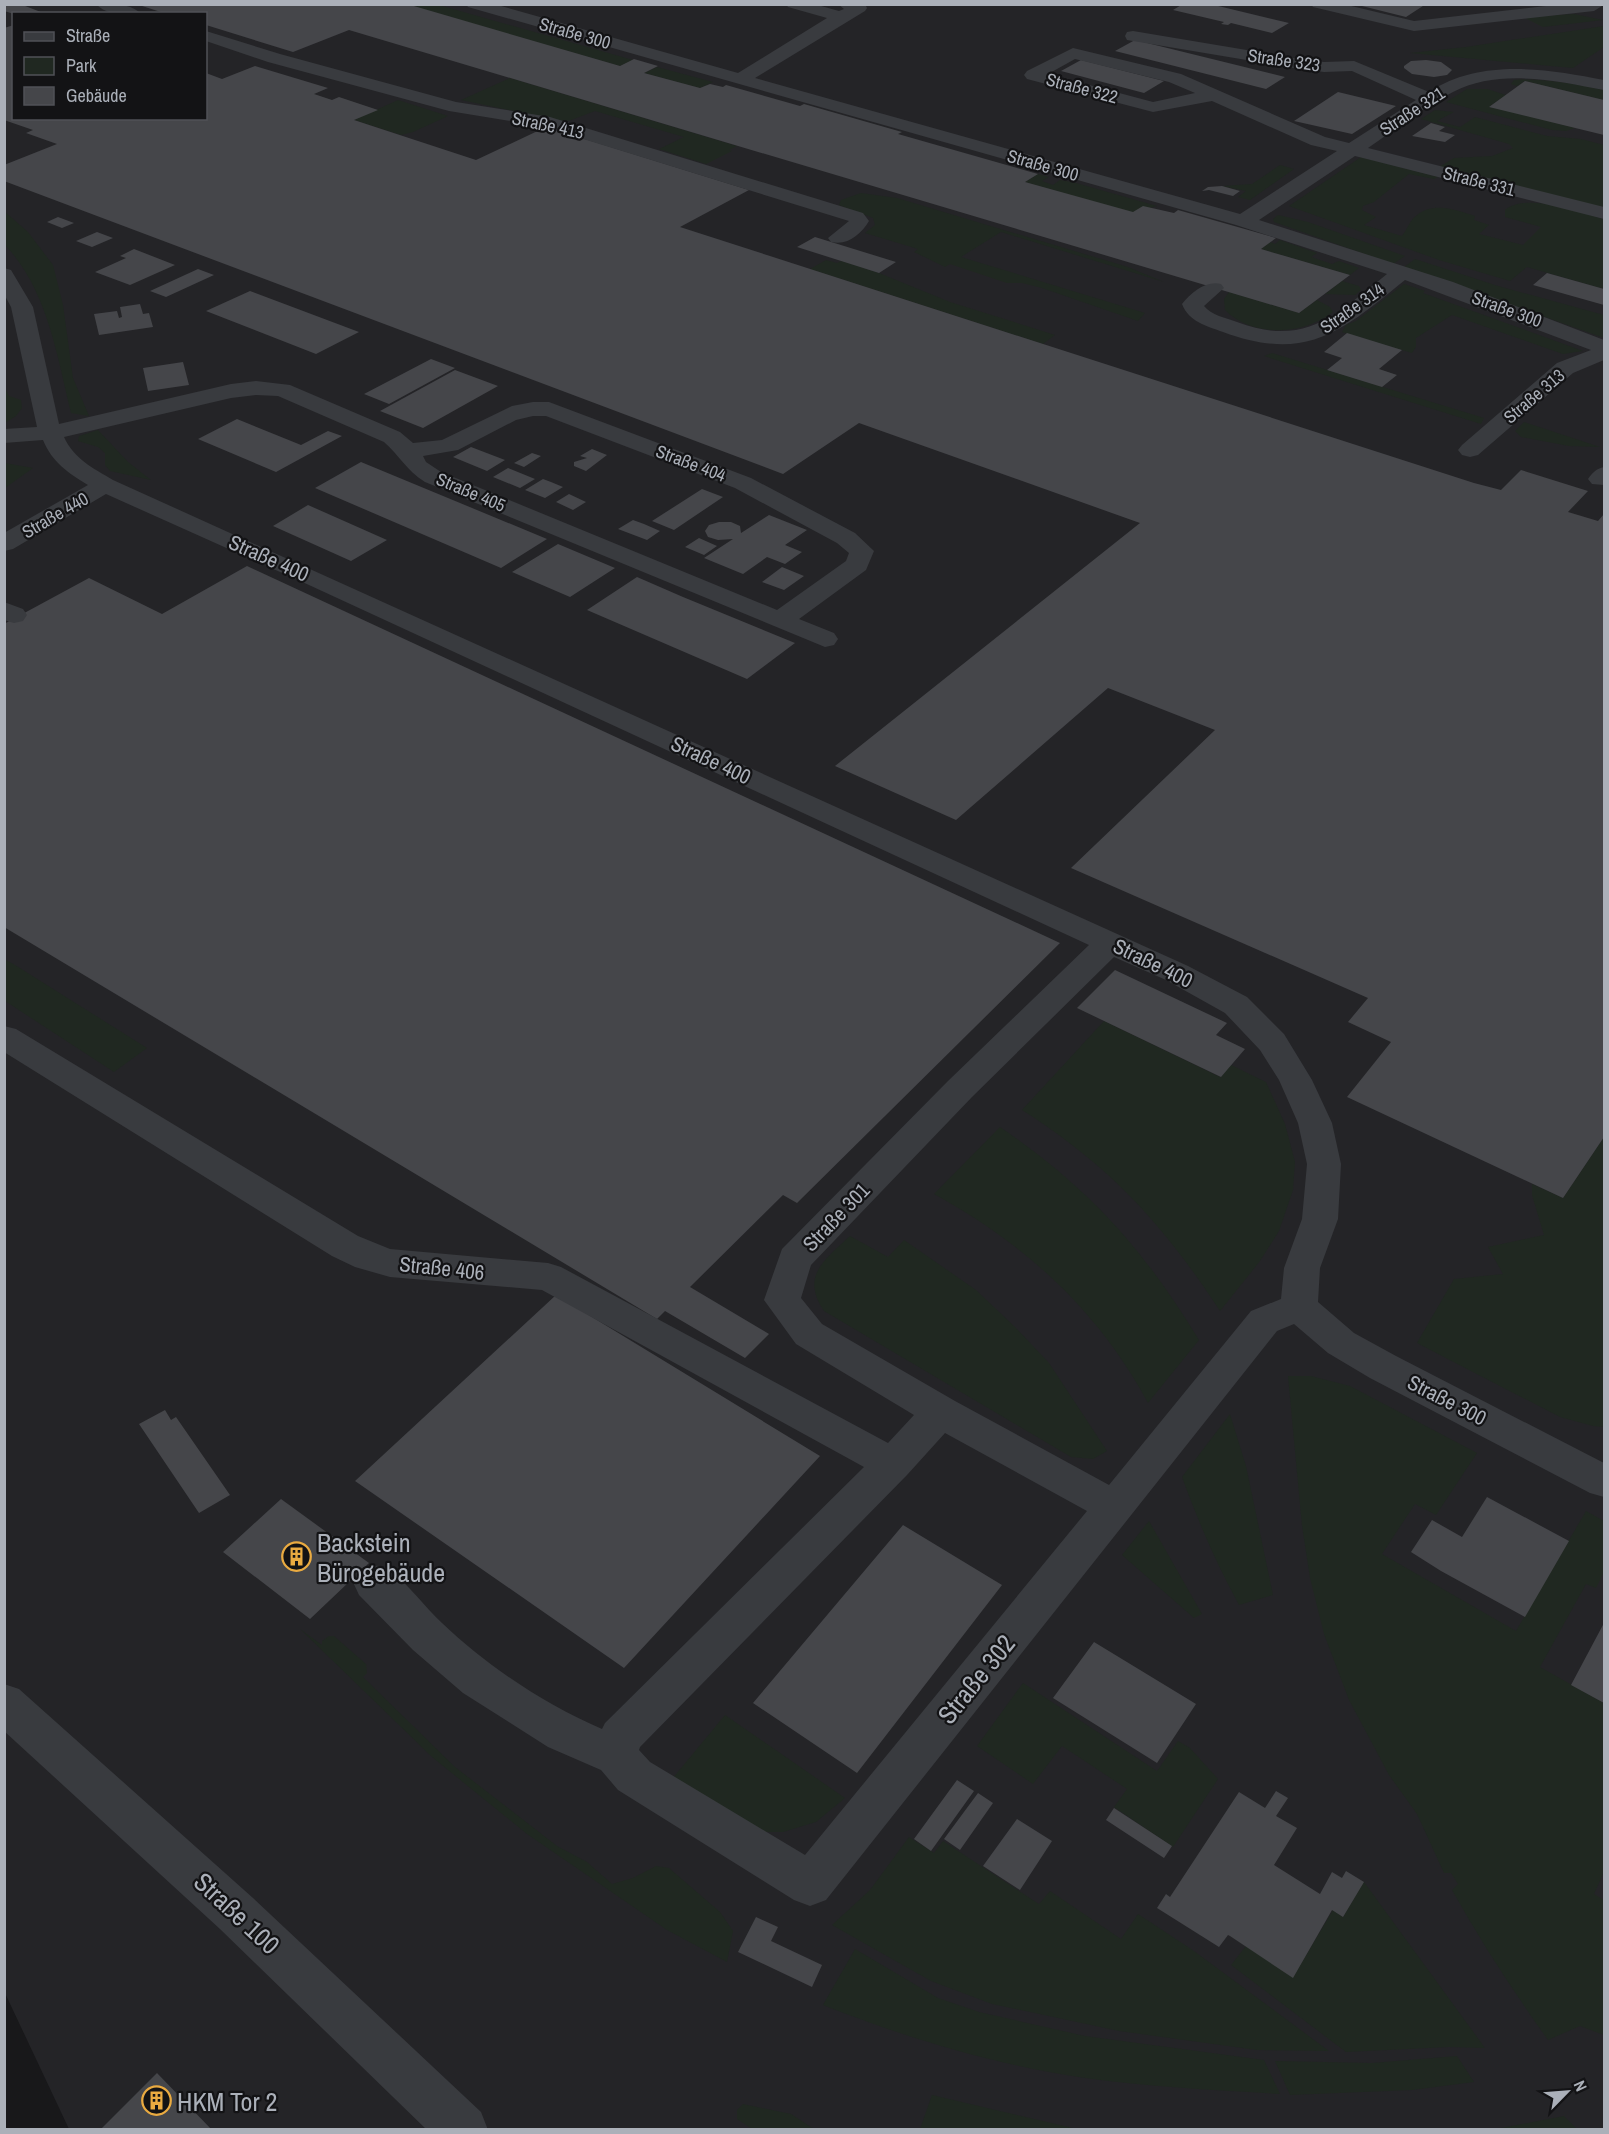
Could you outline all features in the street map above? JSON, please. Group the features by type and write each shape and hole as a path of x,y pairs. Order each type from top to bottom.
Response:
{"street":[{"path":"104,4 127,12"},
{"name":"Straße 300","path":"474,4 1243,221 1446,286 1605,347"},
{"path":"794,4 843,11"},
{"path":"1319,4 1414,26 1601,8"},
{"path":"739,80 843,11"},
{"name":"Straße 413","path":"207,36 274,58 436,102 544,121 856,217 859,221 854,229 838,238"},
{"name":"Straße 323","path":"1133,36 1294,63 1324,67 1354,66 1430,99"},
{"name":"Straße 322","path":"1214,95 1153,107 1033,75 1073,53 1175,78 1214,95 1318,141 1353,149"},
{"name":"Straße 321","path":"1243,221 1448,87 1490,75 1596,78"},
{"name":"Straße 331","path":"1353,149 1605,213"},
{"name":"Straße 314","path":"1214,288 1193,303 1194,308 1201,315 1227,327 1268,339 1287,341 1305,339 1330,328 1402,272"},
{"name":"Straße 400","path":"4,274 22,307 50,432 59,451 74,467 105,485 1177,973 1236,1005 1272,1042 1295,1080 1315,1123 1324,1164 1320,1219 1302,1268 1299,1307"},
{"name":"Straße 313","path":"1470,450 1565,368 1605,352"},
{"name":"Straße 405","path":"4,436 50,432 231,391 256,388 282,390 392,437 408,450 417,466 433,477 825,639"},
{"name":"Straße 404","path":"408,450 450,445 514,411 531,407 549,409 743,483 846,538 861,551 857,565 780,620"},
{"name":"Straße 440","path":"4,544 105,485"},
{"name":"Straße 301","path":"1110,943 960,1089 795,1259 782,1300 809,1334 941,1412 1115,1507"},
{"name":"Straße 406","path":"4,1037 286,1212 345,1246 368,1257 390,1263 548,1277 893,1464"},
{"name":"Straße 300","path":"1299,1307 1341,1343 1383,1367 1605,1481"},
{"name":"Straße 302","path":"616,1756 634,1776 810,1884 1115,1507 1229,1362 1264,1321 1299,1307"},
{"path":"374,1582 428,1637 478,1680 563,1733 616,1756 620,1737 893,1464 941,1412"},
{"name":"Straße 100","path":"4,1703 118,1802 259,1932 463,2130"}],"shaded area":[{"path":"4,5 1604,5 1604,2129 69,2129 4,1991"}],"green space":[{"path":"407,5 439,5 633,60 620,66"},
{"path":"1574,14 1603,20 1543,27 1523,17"},
{"path":"1604,26 1604,47 1573,68 1410,53 1466,47"},
{"path":"657,67 713,82 700,88 644,73"},
{"path":"510,78 737,146 729,150 732,151 706,164 659,149 684,137 595,111 566,122 461,100"},
{"path":"1514,80 1548,81 1604,90 1604,100 1525,81 1517,86 1511,84"},
{"path":"1467,89 1487,89 1506,95 1490,106 1575,128 1566,131 1552,130 1446,102"},
{"path":"398,100 448,116 401,135 354,120"},
{"path":"1435,110 1454,112 1437,121 1460,127 1475,117 1547,136 1581,139 1604,145 1604,209 1439,167 1454,158 1492,156 1513,148 1509,144 1421,119"},
{"path":"1361,157 1438,177 1434,179 1409,174 1374,202 1363,206 1362,210 1376,217 1364,225 1402,236 1416,216 1423,211 1437,208 1452,209 1475,216 1474,220 1489,225 1479,234 1523,245 1541,227 1505,217 1505,210 1515,205 1540,203 1554,205 1604,219 1604,289 1527,267 1510,281 1439,260 1289,206"},
{"path":"1280,165 1294,169 1250,200 1238,197 1246,191 1222,186 1252,184"},
{"path":"1038,174 1049,177 1042,181 1053,185 1060,180 1076,183 1157,206 1133,213 1025,182"},
{"path":"861,193 897,198 1128,267 1164,282 1001,232 961,257 1145,313 1138,321 1042,288 1022,283 1007,283 950,264 945,267 914,252 918,249 865,233 875,225 873,218 839,205 841,200"},
{"path":"4,211 28,232 53,265 63,305 73,378 89,416 71,413 55,346 41,302 19,262 5,245"},
{"path":"1278,215 1308,222 1405,256 1393,264 1274,222 1273,219"},
{"path":"1280,240 1317,253 1311,257 1332,264 1339,261 1359,268 1350,275 1261,249 1270,242 1275,244"},
{"path":"1415,259 1498,286 1604,315 1604,338 1404,267"},
{"path":"826,260 837,263 842,261 879,273 950,302 1055,335 1043,344 810,269"},
{"path":"1342,281 1359,286 1361,290 1355,295 1325,294"},
{"path":"1404,284 1583,351 1563,354 1452,315 1416,338 1416,347 1412,353 1342,332 1346,325 1356,321"},
{"path":"1229,292 1299,313 1317,300 1330,307 1333,312 1321,320 1293,329 1264,329 1236,319 1225,310 1224,299"},
{"path":"1272,353 1484,418 1481,424 1264,356"},
{"path":"4,386 9,396 21,400 22,408 16,416 5,423"},
{"path":"1524,422 1600,447 1569,446 1521,437 1515,431"},
{"path":"98,430 128,462 151,480 110,471 105,465 105,453 98,447 78,441 79,436"},
{"path":"5,463 33,468 5,488"},
{"path":"4,959 147,1048 114,1072 5,1001"},
{"path":"1104,1021 1220,1077 1231,1065 1266,1082 1285,1124 1295,1162 1293,1190 1279,1231 1260,1261 1220,1311 1177,1251 1133,1199 1082,1153 1022,1110"},
{"path":"1000,1127 1061,1173 1112,1222 1157,1276 1199,1340 1148,1403 1106,1338 1056,1282 999,1235 934,1194"},
{"path":"1604,1137 1604,1427 1560,1417 1417,1343 1454,1279 1503,1274 1488,1247 1544,1235 1532,1195 1532,1184 1563,1198"},
{"path":"850,1236 888,1257 904,1240 976,1290 1049,1363 1107,1451 1093,1459 1071,1457 824,1311 814,1287 815,1278 824,1261"},
{"path":"1288,1376 1311,1376 1350,1386 1477,1453 1436,1515 1415,1504 1382,1554 1516,1631 1586,1511 1604,1521 1604,1572 1596,1588 1586,1584 1540,1667 1604,1703 1604,1872 1594,1894 1604,1900 1604,2035 1580,2026 1548,2040 1463,1909 1452,1890 1458,1884 1451,1873 1444,1873 1417,1814 1389,1775 1349,1700 1324,1634 1310,1578 1302,1526"},
{"path":"1230,1414 1246,1466 1273,1595 1239,1605 1208,1542 1182,1477"},
{"path":"1149,1521 1202,1614 1194,1618 1122,1555"},
{"path":"300,1629 322,1645 322,1641 329,1636 334,1636 366,1664 367,1673 363,1677 455,1767 557,1846 587,1862 612,1884 633,1878 656,1866 669,1868 720,1912 733,1931 727,1962 667,1930 527,1834 432,1757"},
{"path":"1023,1683 1157,1771 1178,1741 1190,1748 1218,1779 1173,1847 1114,1807 1127,1789 1062,1746 1033,1784 977,1746"},
{"path":"725,1715 845,1798 816,1822 783,1832 765,1832 668,1784"},
{"path":"909,1837 934,1853 943,1841 1039,1904 1050,1891 1121,1939 1138,1914 1194,1951 1329,2051 1257,2050 1119,2031 992,2004 931,1981 832,1925 870,1890"},
{"path":"1364,1882 1485,2048 1449,2047 1346,2052 1231,1965 1246,1946 1293,1977 1333,1910 1343,1917"},
{"path":"855,1949 938,1998 979,2012 1085,2036 1264,2060 1280,2094 1182,2088 1085,2078 985,2058 887,2029 823,2005"},
{"path":"1457,2056 1474,2082 1412,2090 1290,2095 1275,2061 1372,2063"},
{"path":"932,2095 1077,2129 920,2129"},
{"path":"743,2104 791,2114 814,2129 752,2129 737,2119 737,2110"},
{"path":"1564,2116 1577,2129 1496,2129"}],"building":[{"path":"4,4 20,4 41,12 12,13 4,11"},
{"path":"407,4 620,66 634,59 658,66 644,73 700,88 710,84 723,87 726,85 902,132 898,134 1038,174 1025,182 1133,212 1143,206 1174,213 1178,210 1276,238 1261,249 1350,275 1299,313 349,30 293,52 207,25 207,12 161,12 139,5"},
{"path":"1183,4 1210,4 1289,23 1272,33 1231,23 1221,24 1224,22 1173,10"},
{"path":"1354,4 1426,4 1406,17"},
{"path":"12,26 12,120 207,120 207,73 222,79 255,66 328,88 314,94 332,100 339,97 378,110 354,120 476,160 546,127 749,190 680,227 1474,483 1501,490 1521,470 1588,491 1568,512 1598,521 1604,514 1604,1137 1563,1198 1347,1097 1391,1042 1348,1022 1368,998 1071,868 1215,730 1108,688 956,820 835,766 1140,523 859,423 783,474 4,181 4,165 57,144 26,133 33,130 4,120 4,28"},
{"path":"1135,40 1285,77 1266,89 1115,51"},
{"path":"1081,60 1164,81 1144,93 1061,71"},
{"path":"1411,61 1441,62 1452,70 1447,75 1434,77 1412,74 1404,68"},
{"path":"1525,81 1604,100 1604,135 1489,107"},
{"path":"1338,92 1396,106 1352,134 1294,121"},
{"path":"1431,123 1445,127 1439,131 1455,135 1445,142 1412,136"},
{"path":"1222,186 1240,191 1233,196 1209,190 1202,191 1208,187"},
{"path":"58,217 74,223 62,228 47,222"},
{"path":"97,232 113,238 92,247 76,241"},
{"path":"815,237 896,262 879,273 797,247"},
{"path":"134,249 175,265 130,285 95,272 126,258 120,256"},
{"path":"198,269 214,275 166,297 150,291"},
{"path":"1547,273 1604,289 1604,305 1533,285"},
{"path":"250,291 359,332 316,354 206,311"},
{"path":"140,304 143,314 149,313 153,327 99,335 94,314 117,311 119,318 122,317 120,307"},
{"path":"1347,333 1402,350 1379,369 1397,375 1382,387 1327,370 1342,358 1324,352"},
{"path":"431,359 455,368 389,404 364,394"},
{"path":"183,362 189,385 148,391 143,368"},
{"path":"455,370 498,386 423,428 380,411"},
{"path":"237,419 301,445 328,431 342,436 276,472 198,439"},
{"path":"471,447 505,460 487,471 453,457"},
{"path":"592,449 607,455 586,471 574,466 574,462 587,458 580,456"},
{"path":"532,453 541,456 524,467 514,463"},
{"path":"361,462 547,539 501,568 315,488"},
{"path":"508,468 535,479 520,488 493,477"},
{"path":"543,479 563,487 545,498 525,490"},
{"path":"702,489 723,497 674,530 652,521"},
{"path":"569,494 586,502 573,510 556,502"},
{"path":"308,505 387,540 351,561 273,526"},
{"path":"769,515 807,530 785,545 802,552 785,564 767,557 743,574 704,558 733,539 718,540 708,537 705,531 709,525 731,522 740,526 741,533"},
{"path":"633,520 660,531 647,540 618,529"},
{"path":"699,538 717,546 704,555 685,547"},
{"path":"558,544 615,568 570,597 512,572"},
{"path":"247,566 1060,943 797,1203 783,1195 690,1287 769,1334 745,1358 665,1311 657,1319 4,927 4,624 89,578 162,614"},
{"path":"782,567 804,576 784,590 762,582"},
{"path":"637,577 795,643 747,679 587,610"},
{"path":"1115,970 1227,1023 1216,1035 1245,1049 1221,1077 1077,1008"},
{"path":"556,1295 820,1456 624,1668 355,1481"},
{"path":"165,1410 171,1420 176,1417 230,1495 199,1513 139,1424"},
{"path":"1487,1497 1569,1541 1525,1617 1411,1552 1432,1520 1462,1537"},
{"name":"Backstein Bürogebäude","path":"281,1499 369,1563 310,1619 223,1552"},
{"path":"903,1525 1002,1585 857,1773 753,1703"},
{"path":"1604,1623 1604,1703 1571,1685"},
{"path":"1094,1642 1196,1704 1157,1763 1053,1698"},
{"path":"957,1780 974,1791 931,1851 914,1839"},
{"path":"1276,1791 1288,1798 1276,1816 1297,1828 1274,1865 1320,1894 1332,1872 1342,1878 1346,1871 1364,1882 1343,1917 1332,1910 1293,1978 1230,1936 1228,1935 1219,1947 1157,1908 1166,1894 1170,1897 1239,1792 1265,1808"},
{"path":"978,1793 993,1803 960,1850 944,1839"},
{"path":"1114,1808 1172,1846 1164,1858 1106,1820"},
{"path":"1017,1819 1052,1841 1020,1890 983,1866"},
{"path":"756,1917 778,1927 771,1941 822,1965 812,1987 738,1952"},
{"name":"HKM Tor 2","path":"157,2073 212,2130 100,2130"}],"place":[{"name":"Backstein Bürogebäude","path":"296,1557"},
{"name":"HKM Tor 2","path":"156,2101"}]}
